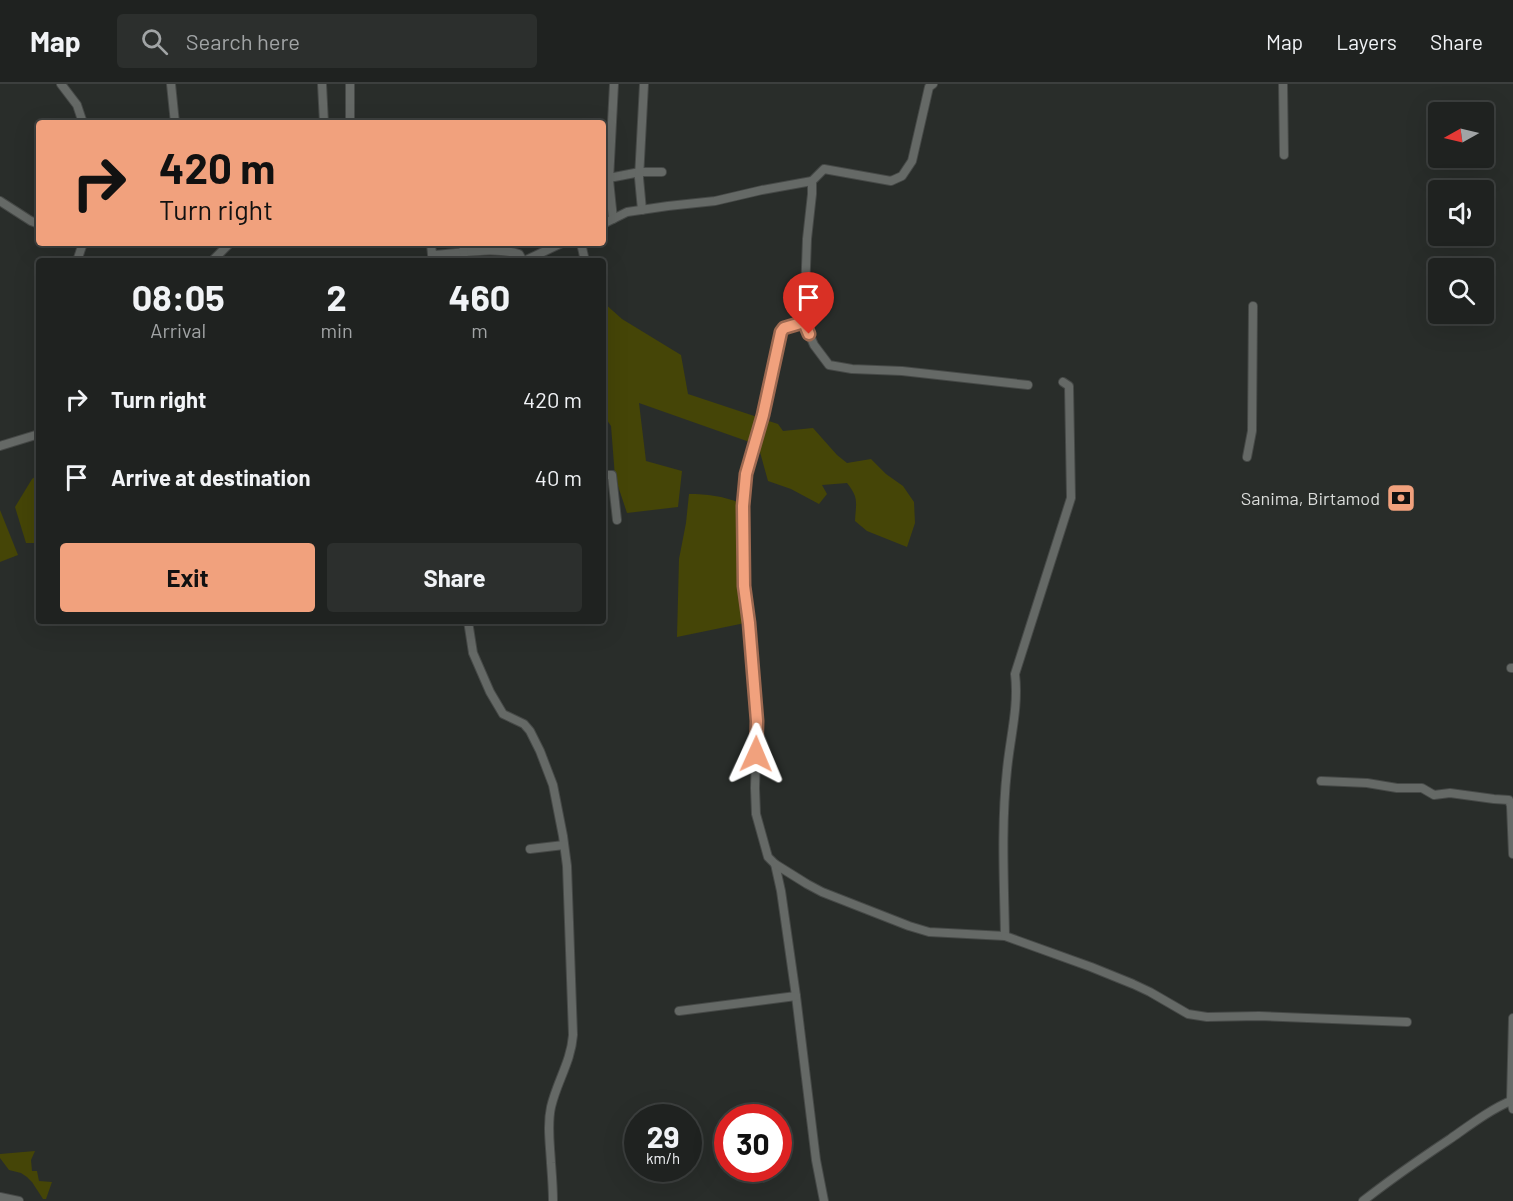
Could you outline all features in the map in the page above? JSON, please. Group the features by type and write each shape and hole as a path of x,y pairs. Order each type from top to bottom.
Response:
{"street":[{"path":"61,84 77,105 82,120"},
{"path":"171,84 175,120"},
{"path":"322,84 324,120"},
{"path":"350,84 350,120"},
{"path":"613,219 609,178 614,84"},
{"path":"642,210 640,172 644,84"},
{"path":"606,222 627,212 715,201 812,181 824,170 891,181 902,176 912,161 928,87 933,84"},
{"path":"1283,84 1284,155"},
{"path":"609,178 640,172 662,172"},
{"path":"812,181 804,322 813,345 829,365 852,369 902,370 1028,385"},
{"path":"0,201 36,223"},
{"path":"215,258 227,246"},
{"path":"431,246 432,255 464,253 490,247 519,254 521,258"},
{"path":"463,246 464,253"},
{"path":"530,258 556,246"},
{"path":"1248,458 1252,430 1253,306"},
{"path":"804,322 784,328 781,332 763,415 746,474 743,506 744,586 757,721 756,814 768,856 775,864 822,892 909,926 929,933 1005,936 1132,984 1188,1014 1207,1017 1265,1016 1407,1022"},
{"path":"1005,936 1003,821 1017,690 1015,674 1071,498 1069,386 1063,382"},
{"path":"0,446 36,435"},
{"path":"606,475 612,475 617,520"},
{"path":"468,624 472,653 490,692 503,714 524,724 530,731 540,751 554,785 564,845 567,866 573,1035 572,1048 551,1109 549,1136 553,1201"},
{"path":"1321,781 1422,788 1434,795 1450,793 1509,800 1512,806 1513,854"},
{"path":"530,849 564,845"},
{"path":"775,864 796,996 816,1160 824,1201"},
{"path":"679,1011 796,996"},
{"path":"1513,1018 1513,1109"},
{"path":"1363,1201 1466,1128 1512,1100"},
{"path":"0,1197 19,1201"}],"shaded area":[{"path":"606,305 622,319 681,355 688,394 778,424 783,431 813,428 847,463 871,459 903,486 914,502 915,523 907,547 867,531 855,521 855,497 847,483 822,485 827,494 819,504 791,489 768,481 758,445 639,403 646,461 682,471 678,507 627,513 615,477 611,426 606,418"},
{"path":"36,476 36,543 26,543 15,507"},
{"path":"689,494 715,496 740,503 740,563 745,623 677,637 679,559"},
{"path":"0,510 18,555 0,562"},
{"path":"35,1151 31,1160 32,1171 37,1171 39,1181 52,1182 46,1199 43,1199 27,1177 9,1170 0,1158 0,1154"}],"place":[{"name":"Sanima, Birtamod","path":"1401,498"}],"route":[{"path":"756,754 757,721 744,586 742,534 747,466 763,415 781,332 784,328 804,322 809,334"}]}
